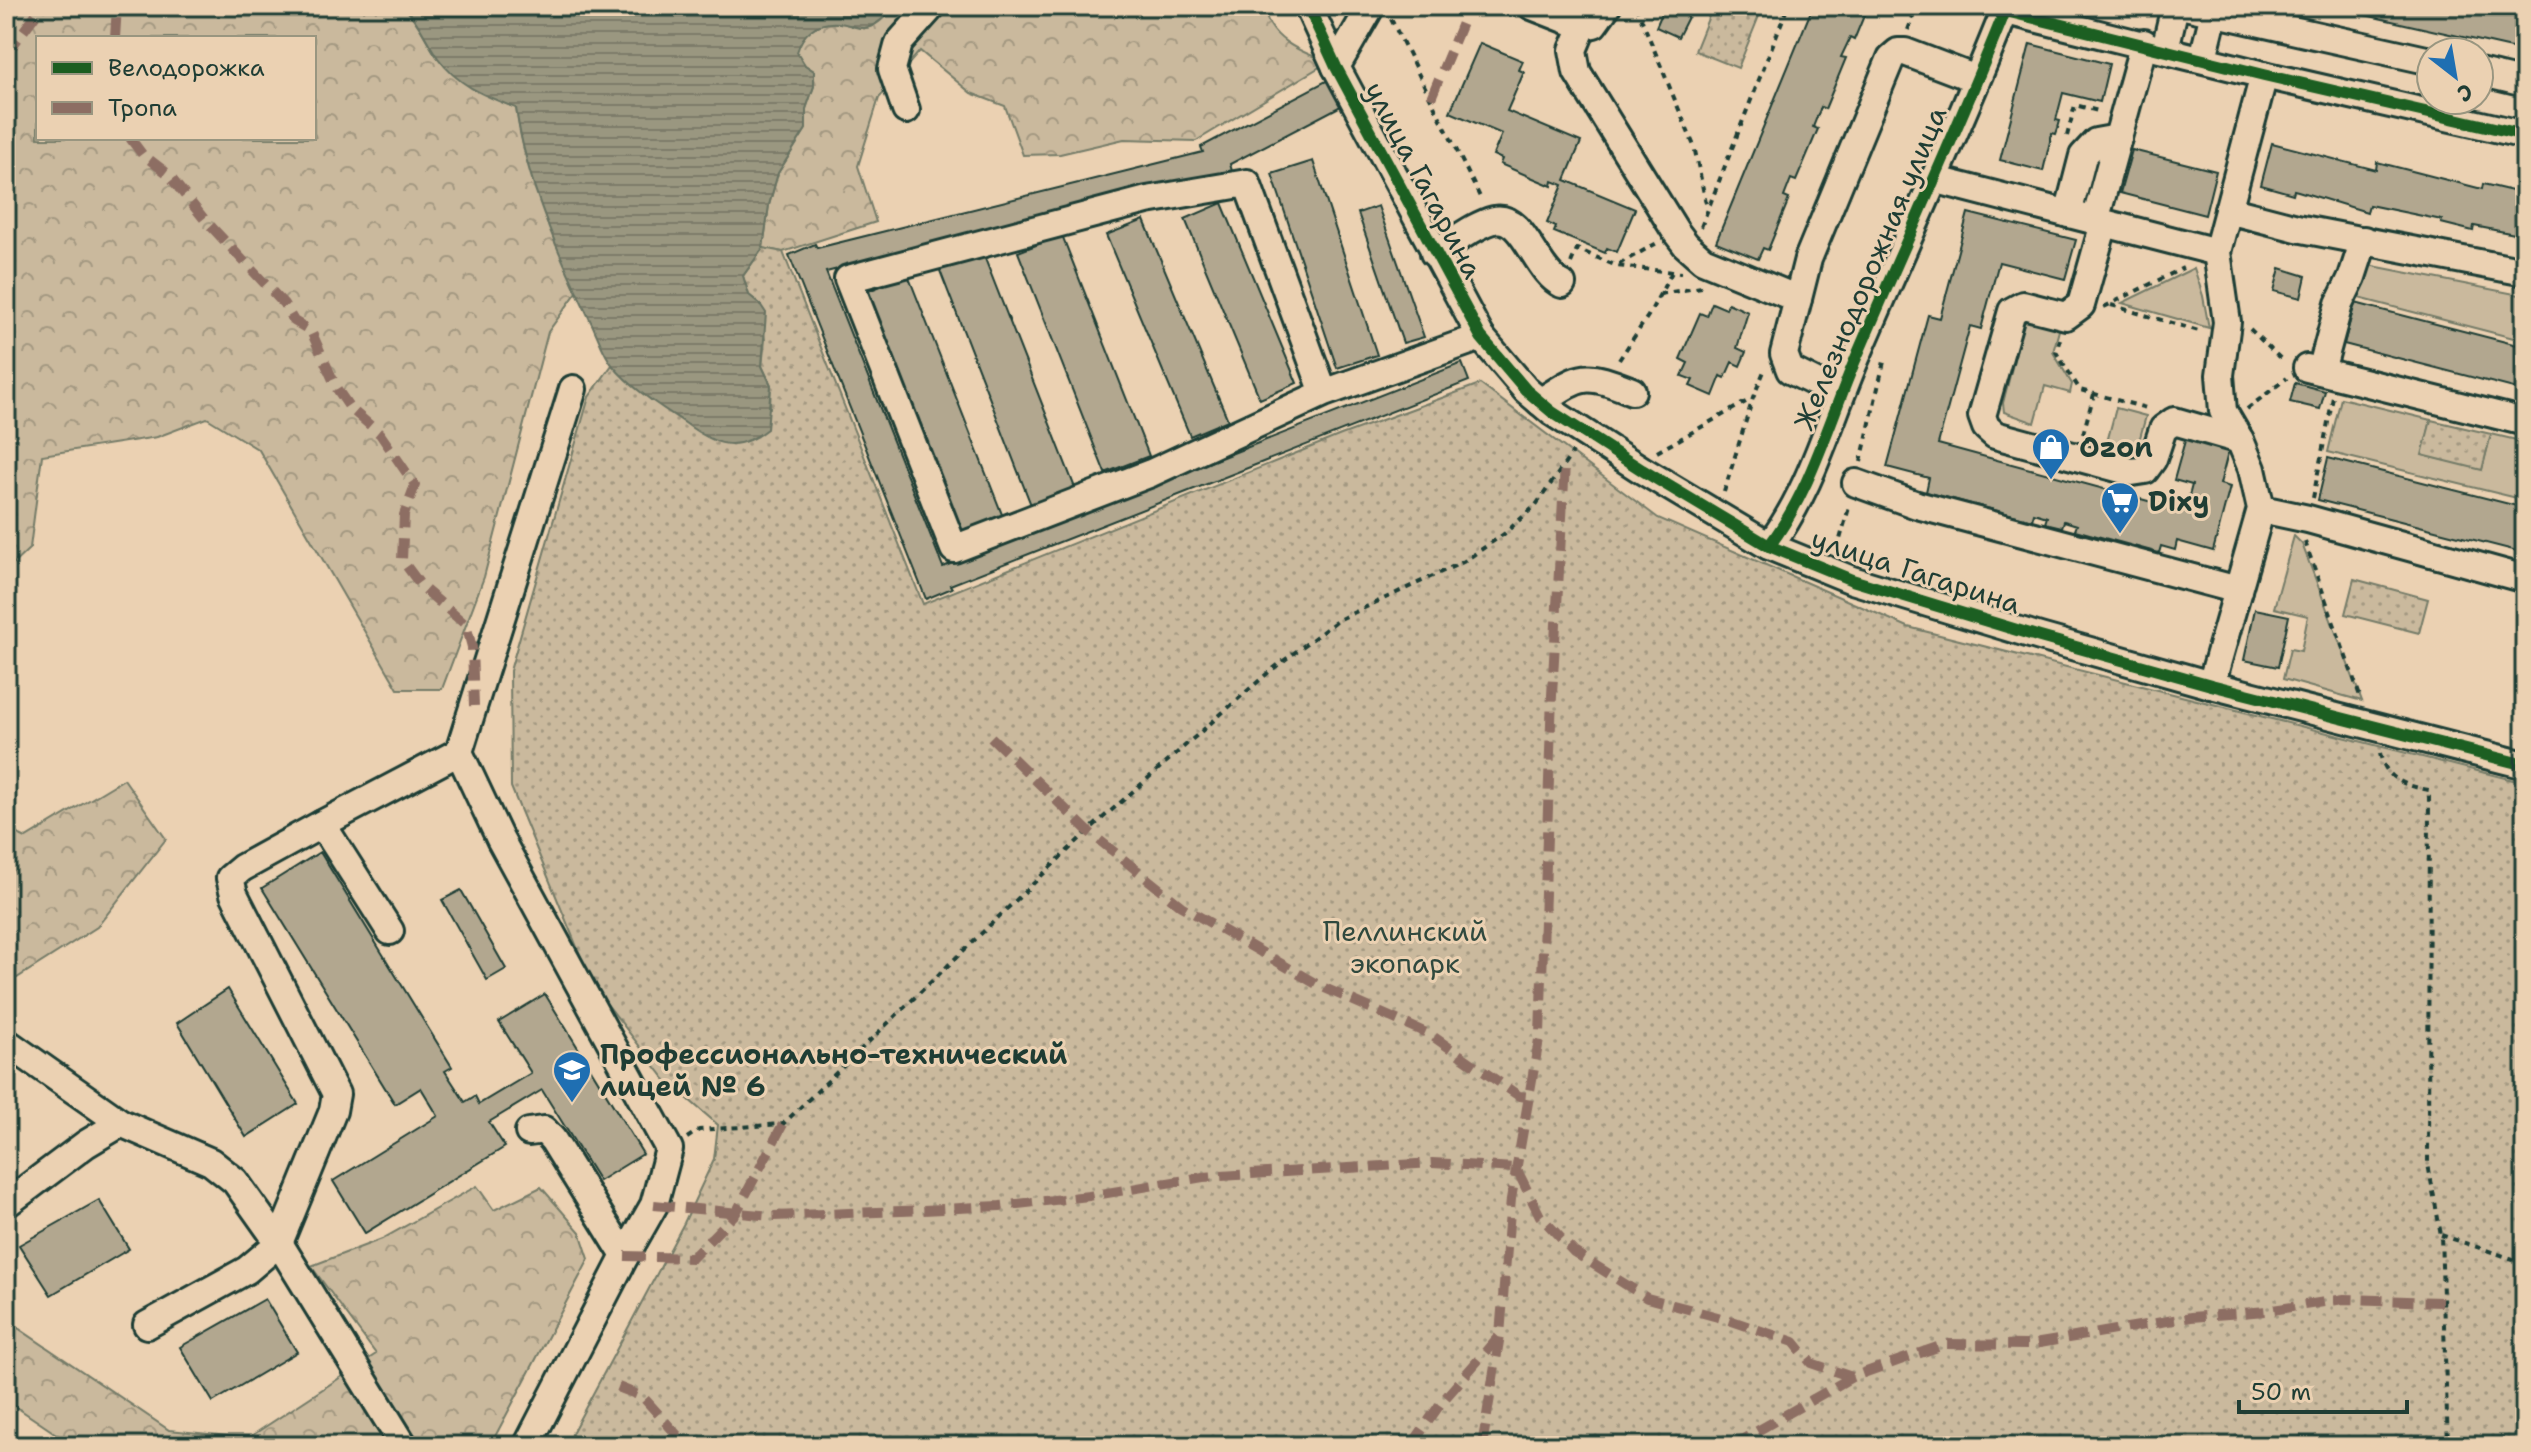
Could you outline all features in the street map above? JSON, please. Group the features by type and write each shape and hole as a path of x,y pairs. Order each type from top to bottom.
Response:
{"street":[{"path":"906,110 892,69 899,43 932,6"},
{"name":"улица Гагарина","path":"1308,6 1336,67 1434,253 1481,337 1502,364 1540,402 1717,516 1769,546 1852,580 1971,605 2211,685 2525,765"},
{"path":"1532,6 1583,26 1594,24 1607,6"},
{"path":"2175,6 2154,46 2118,138 2100,222 2074,310 2023,305 2012,311 1982,416 1986,427 1995,435 2132,472 2145,470 2153,459 2163,429 2174,421 2235,431"},
{"path":"2185,6 2415,57"},
{"path":"2006,8 2264,75 2525,135"},
{"name":"Железнодорожная улица","path":"1769,546 1782,529 1805,486 1840,395 2006,8"},
{"path":"1336,67 1381,13"},
{"path":"2203,58 2214,13"},
{"path":"1583,26 1573,50 1577,72 1685,242 1703,260 1798,299"},
{"path":"1840,395 1790,370 1784,354 1808,259 1891,58 1898,52 1905,52 1976,79"},
{"path":"2211,685 2261,509 2252,469 2223,411 2220,375 2226,305 2217,252 2264,75"},
{"path":"2495,76 2525,83"},
{"path":"2068,214 2083,156 2096,142 2118,138"},
{"path":"1933,179 2217,252"},
{"path":"1324,393 1247,183 1147,200 848,279 954,549 1151,473 1324,393 1481,337"},
{"path":"2228,210 2297,228 2525,272"},
{"path":"1434,253 1493,221 1506,219 1516,225 1544,271 1562,284"},
{"path":"2364,240 2339,304 2322,372 2525,422"},
{"path":"1540,402 1571,381 1585,377 1632,391"},
{"path":"527,1446 654,1205 669,1149 500,839 459,752 573,389"},
{"path":"1856,483 1917,505 2238,590"},
{"path":"2261,509 2525,579"},
{"path":"147,1325 247,1270 279,1243 333,1111 336,1094 234,894 230,878 242,868 459,752"},
{"path":"322,824 390,931"},
{"path":"6,1042 121,1123 211,1162 235,1181 279,1243 404,1446"},
{"path":"6,1204 86,1144 121,1123"},
{"path":"529,1132 544,1130 553,1140 625,1256"}],"path":[{"path":"1636,6 1694,146 1708,210"},
{"path":"1606,381 1660,294 1685,242 1708,210 1788,6"},
{"path":"1381,13 1493,221"},
{"path":"1562,284 1577,249 1617,266 1685,242"},
{"path":"2174,421 2147,408 2080,390 2056,352 2074,310 2093,312 2217,252"},
{"path":"1660,294 1714,285"},
{"path":"2109,304 2225,339"},
{"path":"2226,305 2295,372 2235,431"},
{"path":"1837,551 1886,351"},
{"path":"1717,516 1753,398 1765,369 1784,354"},
{"path":"2322,372 2305,542 2372,726 2381,760 2390,776 2408,786 2429,790 2428,1164 2441,1235 2448,1446"},
{"path":"2077,457 2094,394"},
{"path":"1651,456 1753,398"},
{"path":"669,1149 699,1130 783,1124 1088,831 1270,671 1338,620 1463,562 1504,534 1536,505 1584,433"},
{"path":"2441,1235 2525,1263"}],"green space":[{"path":"6,6 403,6 446,67 484,94 516,108 533,179 577,292 548,332 484,577 442,689 398,689 259,450 207,418 157,437 42,455 30,548 6,571"},
{"path":"895,6 1264,6 1271,27 1278,36 1297,49 1328,62 1196,141 1124,139 1060,154 1023,155 1005,106 971,93 920,51 879,98 858,166 876,222 783,252 763,248 769,205 778,173 806,129 806,109 814,86 814,71 805,65 796,52 799,45 817,26 839,23 869,27"},
{"path":"1713,6 1763,6 1738,68 1695,51"},
{"name":"Пеллинский экопарк","path":"763,248 783,252 923,604 1341,435 1480,384 1658,518 1908,627 2525,783 2525,1446 571,1446 572,1433 684,1223 714,1159 718,1125 665,1079 593,986 511,787 510,671 589,397 612,365 651,400 770,408 771,385 762,366 765,340 760,304 749,295 743,276"},
{"path":"2363,264 2525,296 2525,341 2355,297"},
{"path":"2194,268 2209,328 2122,303"},
{"path":"2028,319 2061,323 2053,352 2072,384 2070,393 2045,386 2035,423 2004,412 2003,403 2023,324"},
{"path":"2341,398 2431,420 2423,455 2482,469 2491,434 2525,442 2525,500 2328,452"},
{"path":"2116,408 2146,416 2136,452 2130,459 2089,453 2092,443 2106,446"},
{"path":"2431,420 2491,434 2482,470 2422,455"},
{"path":"2294,536 2302,544 2362,701 2283,679 2290,649 2301,651 2308,616 2274,608"},
{"path":"2354,579 2428,599 2419,633 2345,614"},
{"path":"124,779 166,839 97,927 17,978 6,979 6,828 26,838"},
{"path":"477,1186 494,1210 541,1187 580,1232 589,1259 490,1446 74,1446 6,1400 6,1320 169,1430 248,1438 376,1354 311,1266 382,1239"}],"shaded area":[{"path":"403,6 895,6 869,27 839,23 818,26 807,34 797,52 805,65 814,71 814,86 806,109 806,129 778,173 769,205 763,248 743,276 749,295 766,313 762,366 771,385 767,429 756,437 735,444 706,437 647,397 613,366 603,350 545,218 527,163 516,108 483,94 454,76"}],"building":[{"path":"1665,6 1689,15 1678,37 1656,27"},
{"path":"1813,6 1868,6 1854,40 1850,38 1841,57 1846,58 1825,109 1821,107 1813,127 1818,129 1796,181 1791,179 1784,197 1789,199 1768,250 1763,248 1758,259 1716,242"},
{"path":"2325,6 2507,6 2525,10 2525,51 2495,44 2495,36 2458,36"},
{"path":"1480,43 1523,61 1519,70 1524,72 1507,111 1581,142 1565,180 1635,209 1617,252 1607,248 1605,253 1554,232 1556,227 1547,223 1563,185 1553,181 1552,186 1500,164 1502,159 1493,155 1502,134 1450,112"},
{"path":"2030,44 2109,64 2100,102 2063,93 2056,120 2060,121 2056,134 2052,133 2043,171 2000,160"},
{"path":"1328,80 1341,106 1230,164 1232,171 826,272 943,567 1462,363 1469,381 950,585 952,588 926,599 789,255 815,244 817,248 1203,152 1201,147"},
{"path":"2272,143 2376,170 2377,162 2482,189 2483,184 2525,194 2525,236 2474,226 2473,231 2441,223 2442,220 2369,205 2367,212 2298,191 2294,190 2293,194 2261,185"},
{"path":"2132,150 2216,171 2205,215 2120,193"},
{"path":"1313,161 1377,355 1337,368 1272,174"},
{"path":"1222,203 1297,383 1260,399 1185,219"},
{"path":"1378,206 1424,337 1403,343 1358,213"},
{"path":"1968,213 2076,240 2065,279 1999,262 1981,329 1970,326 1938,444 2185,511 2192,485 2174,480 2186,437 2229,449 2220,484 2230,487 2213,551 2177,541 2175,550 2161,546 2159,553 2075,530 2077,525 2064,521 2062,527 2045,523 2047,517 2034,513 2032,520 1926,492 1929,478 1887,467 1928,315 1940,318"},
{"path":"1144,220 1228,420 1190,436 1106,235"},
{"path":"1062,235 1149,456 1105,473 1018,252"},
{"path":"982,251 1075,488 1031,505 939,268"},
{"path":"2280,268 2306,276 2301,298 2274,291"},
{"path":"908,275 1003,517 961,533 866,292"},
{"path":"1712,303 1726,309 1728,303 1748,312 1737,348 1746,352 1740,366 1732,362 1725,378 1721,376 1713,396 1690,386 1693,380 1682,376 1688,363 1680,359 1700,313 1707,316"},
{"path":"2355,303 2525,347 2525,391 2344,344"},
{"path":"2295,383 2325,391 2320,409 2290,402"},
{"path":"2328,458 2525,508 2525,553 2318,500"},
{"path":"2255,609 2289,616 2278,667 2244,660"},
{"path":"320,852 452,1067 445,1071 465,1102 475,1096 479,1104 531,1073 499,1022 545,994 643,1154 599,1181 542,1090 489,1122 505,1147 365,1233 333,1181 438,1116 421,1088 395,1104 262,888"},
{"path":"461,890 506,969 487,980 442,900"},
{"path":"228,989 298,1104 246,1137 177,1023"},
{"path":"99,1200 129,1249 51,1295 19,1245"},
{"path":"265,1299 297,1352 213,1402 180,1347"}],"marked path":[{"path":"6,55 42,6"},
{"path":"115,36 117,6"},
{"path":"1431,98 1469,6"},
{"path":"132,140 142,154 167,173 205,220 284,304 294,321 311,331 337,389 350,408 380,434 415,485 404,515 402,560 422,587 466,625 472,647 474,706"},
{"path":"1482,1446 1500,1335 1511,1199 1540,1034 1552,695 1565,464"},
{"path":"991,737 1088,831 1181,906 1318,985 1431,1035 1519,1096 1529,1097"},
{"path":"625,1256 692,1258 736,1213 783,1124"},
{"path":"654,1205 772,1216 902,1211 1000,1206 1089,1196 1203,1177 1432,1163 1516,1168 1540,1216 1574,1252 1647,1298 1729,1320 1794,1342 1811,1363 1852,1377"},
{"path":"1731,1446 1852,1377 1946,1344 2028,1345 2191,1317 2266,1311 2344,1299 2442,1302"},
{"path":"1411,1446 1441,1403 1500,1335"},
{"path":"618,1387 643,1397 687,1446"}],"cycle path":[{"path":"1308,6 1336,67 1481,337 1526,390 1552,412 1642,470 1769,546 1852,580 2211,685 2525,765"},
{"path":"1769,546 1808,479 1856,358 2007,6"},
{"path":"2006,11 2525,135"}],"place":[{"name":"Ozon","path":"2051,481"},
{"name":"Dixy","path":"2120,535"},
{"name":"Профессионально-технический лицей № 6","path":"572,1104"}]}
